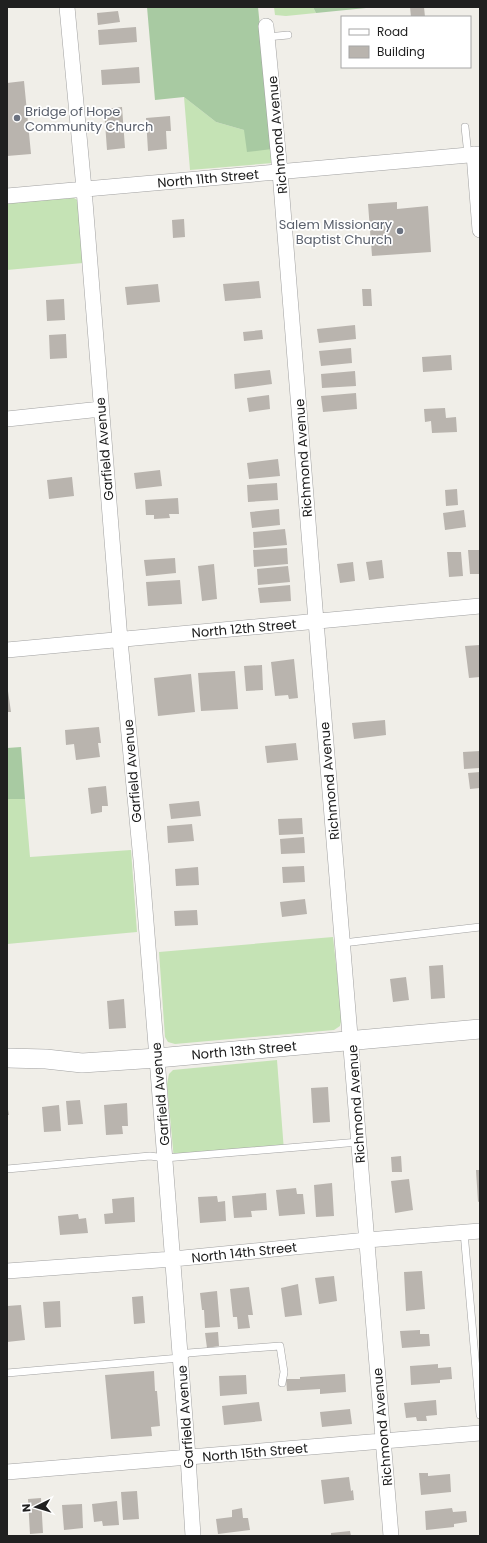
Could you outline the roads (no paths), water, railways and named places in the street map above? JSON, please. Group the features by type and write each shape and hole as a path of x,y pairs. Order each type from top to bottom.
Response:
{"street":[{"name":"Garfield Avenue","path":"67,7 84,190 120,640 157,1058 193,1536"},
{"name":"Richmond Avenue","path":"267,32 280,172 391,1536"},
{"name":"North 11th Street","path":"7,196 474,154"},
{"path":"474,154 480,230"},
{"path":"7,419 101,409"},
{"name":"North 12th Street","path":"7,650 480,606"},
{"name":"North 13th Street","path":"7,1058 46,1059 82,1063 157,1058 480,1029"},
{"name":"North 14th Street","path":"7,1271 173,1259 367,1240 480,1231"},
{"name":"North 15th Street","path":"7,1472 480,1433"}],"lane":[{"path":"267,32 288,35"},
{"path":"465,127 474,154"},
{"path":"343,942 480,927"},
{"path":"7,1169 150,1156 165,1158 359,1142"},
{"path":"464,1232 480,1414"},
{"path":"7,1374 180,1358 188,1353 280,1346 284,1372 282,1383"}],"place":[{"name":"Bridge of Hope Community Church","path":"17,118"},
{"name":"Salem Missionary Baptist Church","path":"400,231"}]}
